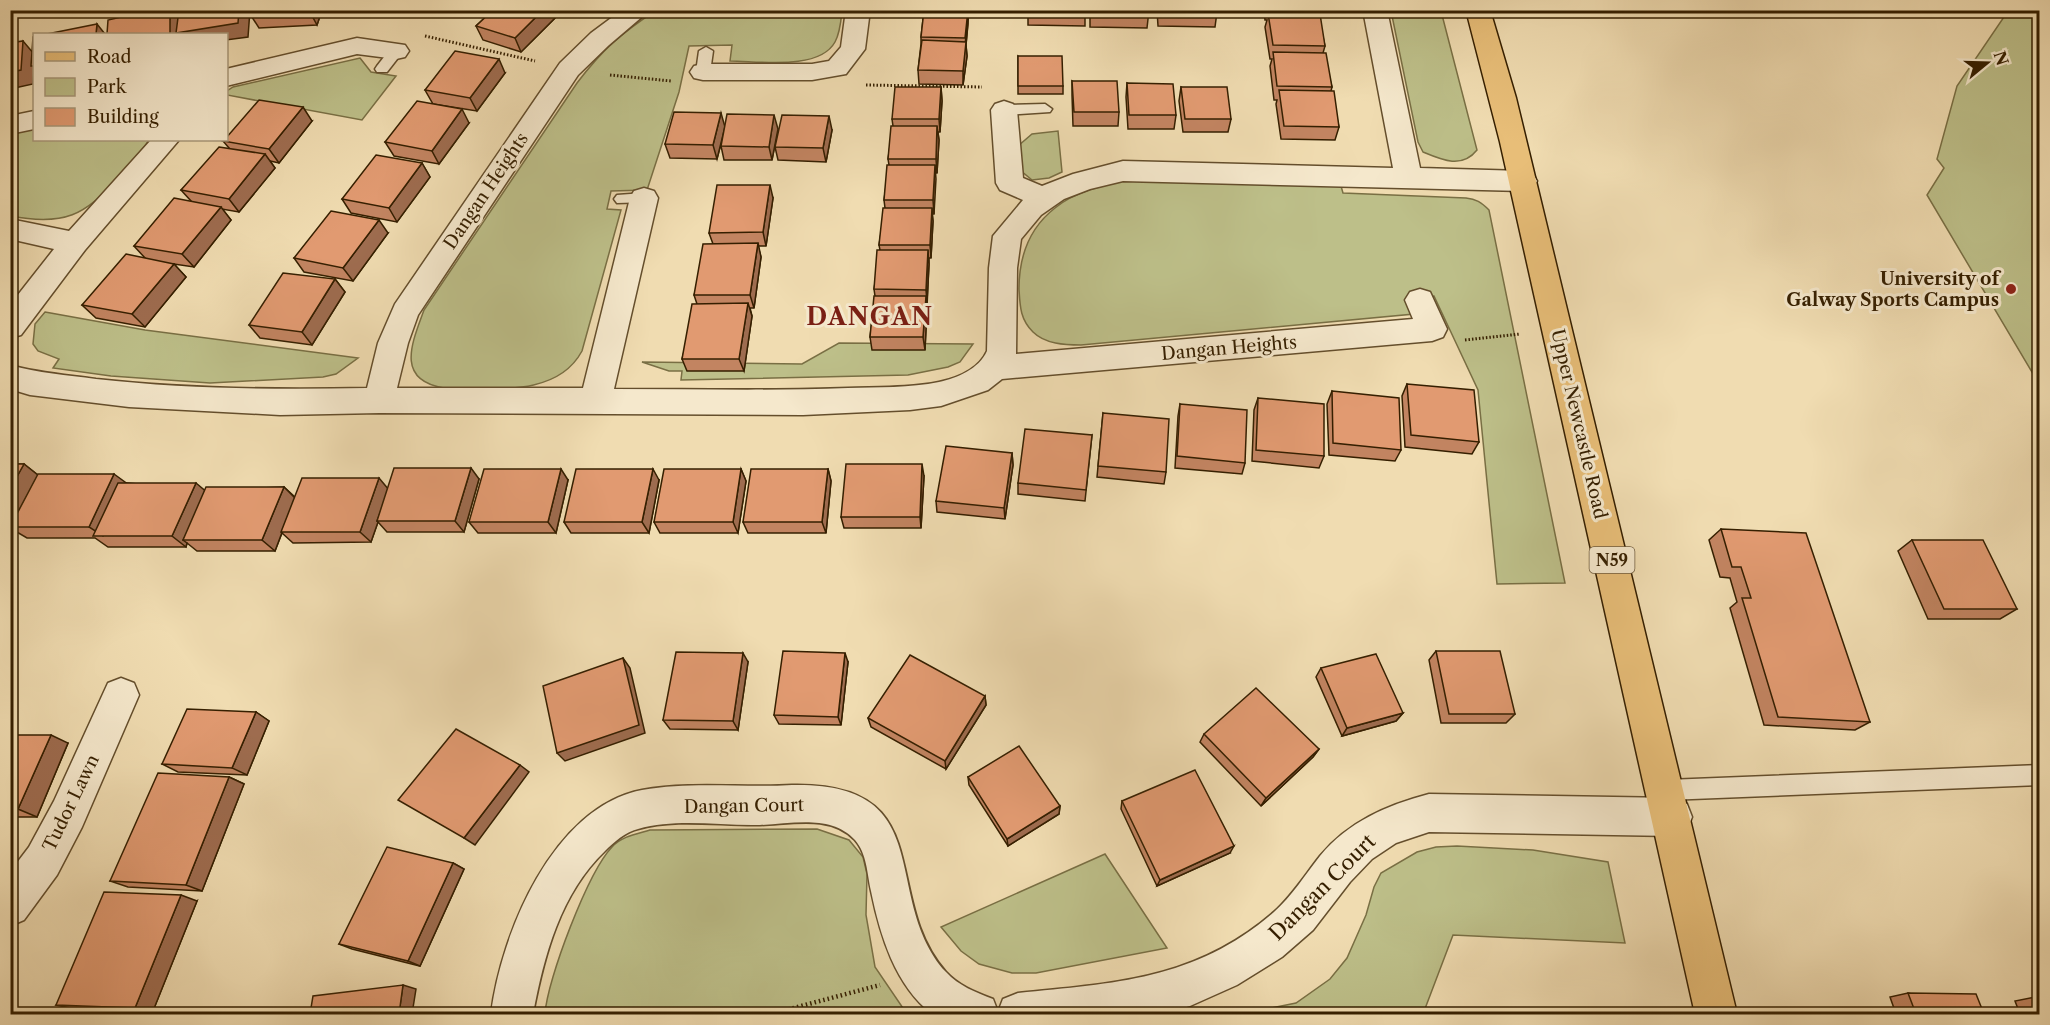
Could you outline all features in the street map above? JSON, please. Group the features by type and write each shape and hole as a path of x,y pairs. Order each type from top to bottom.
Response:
{"main road":[{"name":"Upper Newcastle Road","path":"1478,10 1492,55 1523,181 1556,330 1670,804 1716,1014"}],"street":[{"name":"Dangan Heights","path":"379,400 393,344 405,312 569,69 600,39 638,10"},
{"path":"705,61 812,72 837,68 852,49 858,10"},
{"path":"1375,10 1408,177"},
{"path":"228,77 357,46 386,56"},
{"path":"1004,110 1010,183 1044,198"},
{"path":"10,125 33,120"},
{"path":"10,327 75,243 165,141"},
{"path":"995,368 1002,351 1003,268 1007,236 1031,208 1044,198 1083,181 1123,171 1248,172 1523,181"},
{"path":"596,400 633,198"},
{"path":"10,229 75,243"},
{"path":"1420,300 1432,329"},
{"name":"Dangan Heights","path":"10,377 30,383 174,398 280,402 379,400 803,402 910,398 955,390 977,381 995,368 1432,329"},
{"name":"Tudor Lawn","path":"10,906 43,861 68,814 121,695"},
{"name":"Dangan Court","path":"1018,1014 1158,996 1208,977 1280,934 1304,910 1325,881 1357,846 1368,837 1399,820 1429,813 1670,804"},
{"name":"Dangan Court","path":"512,1014 529,948 563,870 589,837 608,822 626,813 657,807 824,805 855,815 873,831 884,851 897,915 908,947 922,974 944,999 978,1014"}],"lane":[{"path":"1004,110 1045,109"},
{"path":"1670,804 2040,775"}],"path":[{"path":"386,56 406,39 431,36 590,73 684,82 705,61"},
{"path":"837,68 868,86 989,87 1004,110"},
{"path":"1432,329 1466,341 1556,330"},
{"path":"771,1014 922,974"}],"green space":[{"path":"655,11 842,11 835,42 827,51 802,61 771,63 730,61 732,45 689,46 679,92 647,190 611,191 607,209 621,210 582,351 570,366 556,377 539,384 520,387 444,388 429,384 413,369 411,358 415,335 424,310 577,83 613,43"},
{"path":"1391,11 1441,11 1477,150 1471,156 1452,161 1423,152 1418,142"},
{"name":"University of Galway Sports Campus","path":"2008,11 2039,11 2039,384 1927,195 1944,168 1937,159 1957,86"},
{"path":"360,58 371,72 396,76 362,120 228,95 228,90 233,87"},
{"path":"33,128 33,141 148,141 108,190 96,201 72,215 45,220 11,216 10,133"},
{"path":"1058,131 1062,172 1049,178 1032,180 1020,170 1018,146 1032,134"},
{"path":"1128,180 1341,186 1343,193 1466,198 1476,200 1486,207 1489,210 1565,583 1497,584 1478,390 1434,296 1408,299 1414,314 1081,345 1049,341 1033,332 1023,317 1019,289 1023,255 1032,234 1046,216 1063,202 1080,193"},
{"path":"45,312 145,330 358,358 336,374 323,377 210,383 111,376 53,368 59,359 38,351 33,344 35,324"},
{"path":"839,343 973,344 960,362 948,367 908,375 681,380 682,371 669,371 642,362 802,364"},
{"path":"817,829 849,840 863,857 867,874 866,915 875,967 907,1014 545,1014 553,977 570,927 602,860 620,840 650,830"},
{"path":"1436,847 1533,850 1608,862 1625,943 1453,935 1423,1014 1241,1014 1296,1003 1330,979 1347,958 1381,873 1417,852"},
{"path":"1105,854 1167,948 1036,973 1012,973 979,964 961,951 941,927"}],"building":[{"path":"152,10 170,10 170,33 107,33 108,20"},
{"path":"179,10 239,10 238,23 176,33"},
{"path":"251,10 309,10 250,14"},
{"path":"493,10 543,10 515,38 476,26"},
{"path":"924,10 968,10 965,38 921,37"},
{"path":"1085,10 1086,12 1028,11"},
{"path":"1091,10 1149,10 1149,14 1091,13"},
{"path":"1159,10 1217,10 1217,12 1160,12"},
{"path":"1268,13 1320,14 1325,46 1273,45"},
{"path":"97,24 96,33 52,33"},
{"path":"33,37 33,66 31,66"},
{"path":"922,40 966,42 963,71 918,70"},
{"path":"23,41 21,70 10,72 10,43"},
{"path":"455,51 499,59 470,98 425,90"},
{"path":"1273,52 1326,53 1332,87 1277,86"},
{"path":"1018,56 1062,56 1063,86 1018,86"},
{"path":"1072,81 1117,81 1119,112 1074,112"},
{"path":"1127,83 1173,84 1176,115 1129,115"},
{"path":"895,87 941,87 939,119 892,119"},
{"path":"1181,87 1227,87 1231,119 1185,119"},
{"path":"1279,90 1334,91 1339,127 1284,126"},
{"path":"259,100 303,107 269,149 223,141 228,141 228,136"},
{"path":"417,101 462,109 432,151 385,142"},
{"path":"674,112 721,113 713,145 665,144"},
{"path":"727,114 774,115 769,147 721,146"},
{"path":"782,115 829,116 823,148 775,147"},
{"path":"891,126 937,126 936,159 888,159"},
{"path":"219,147 265,154 229,199 181,190"},
{"path":"376,155 422,163 389,208 342,199"},
{"path":"887,165 935,165 933,200 884,200"},
{"path":"717,185 770,185 763,232 709,233"},
{"path":"174,198 221,207 182,254 134,246"},
{"path":"883,208 932,208 930,245 879,245"},
{"path":"331,211 379,220 343,268 294,258"},
{"path":"758,243 750,295 694,295 703,244"},
{"path":"877,250 928,250 926,290 874,289"},
{"path":"126,254 174,264 132,314 82,305"},
{"path":"283,273 335,279 302,332 249,325"},
{"path":"874,296 926,296 923,337 870,337"},
{"path":"748,303 739,359 682,359 692,304"},
{"path":"1407,384 1474,390 1479,442 1411,435"},
{"path":"1332,391 1399,398 1401,450 1333,443"},
{"path":"1258,398 1324,404 1324,456 1256,450"},
{"path":"1180,404 1247,410 1245,463 1177,456"},
{"path":"1103,413 1169,419 1166,472 1098,466"},
{"path":"1025,429 1092,435 1086,490 1018,483"},
{"path":"946,446 1012,453 1004,508 936,501"},
{"path":"10,464 24,464 10,489"},
{"path":"846,464 922,464 920,517 841,517"},
{"path":"394,468 471,468 455,521 377,521"},
{"path":"484,469 561,469 548,522 469,522"},
{"path":"576,469 653,469 642,522 564,522"},
{"path":"664,469 741,469 733,522 654,522"},
{"path":"751,469 828,469 822,522 743,522"},
{"path":"38,474 114,474 89,527 10,527"},
{"path":"302,478 379,478 360,532 281,532"},
{"path":"118,483 196,483 172,536 93,536"},
{"path":"206,487 284,487 262,540 183,540"},
{"path":"1721,529 1806,533 1870,722 1778,717 1742,598 1751,598 1741,567 1732,567"},
{"path":"1912,540 1983,540 2017,609 1944,609"},
{"path":"783,651 845,653 838,717 774,715"},
{"path":"1436,651 1500,651 1515,714 1449,714"},
{"path":"676,652 743,653 733,721 663,720"},
{"path":"1376,654 1403,713 1347,728 1321,668"},
{"path":"910,655 985,696 945,761 868,718"},
{"path":"623,658 639,725 557,753 543,686"},
{"path":"1256,688 1319,749 1266,798 1204,734"},
{"path":"187,709 256,712 232,768 162,764"},
{"path":"456,729 520,765 464,838 398,800"},
{"path":"10,735 51,735 18,809 10,809"},
{"path":"1019,746 1060,806 1007,839 968,777"},
{"path":"1195,770 1234,846 1160,880 1122,801"},
{"path":"158,773 229,777 186,885 110,881"},
{"path":"387,847 453,863 408,961 339,944"},
{"path":"104,892 181,895 135,1008 56,1005"},
{"path":"403,985 399,1014 310,1014 313,996"},
{"path":"1908,993 1976,994 1984,1014 1916,1014"},
{"path":"2035,997 2040,997 2040,1008"}],"place":[{"name":"University of Galway Sports Campus","path":"2011,289"}],"district":[{"name":"DANGAN","path":"870,316"}]}
